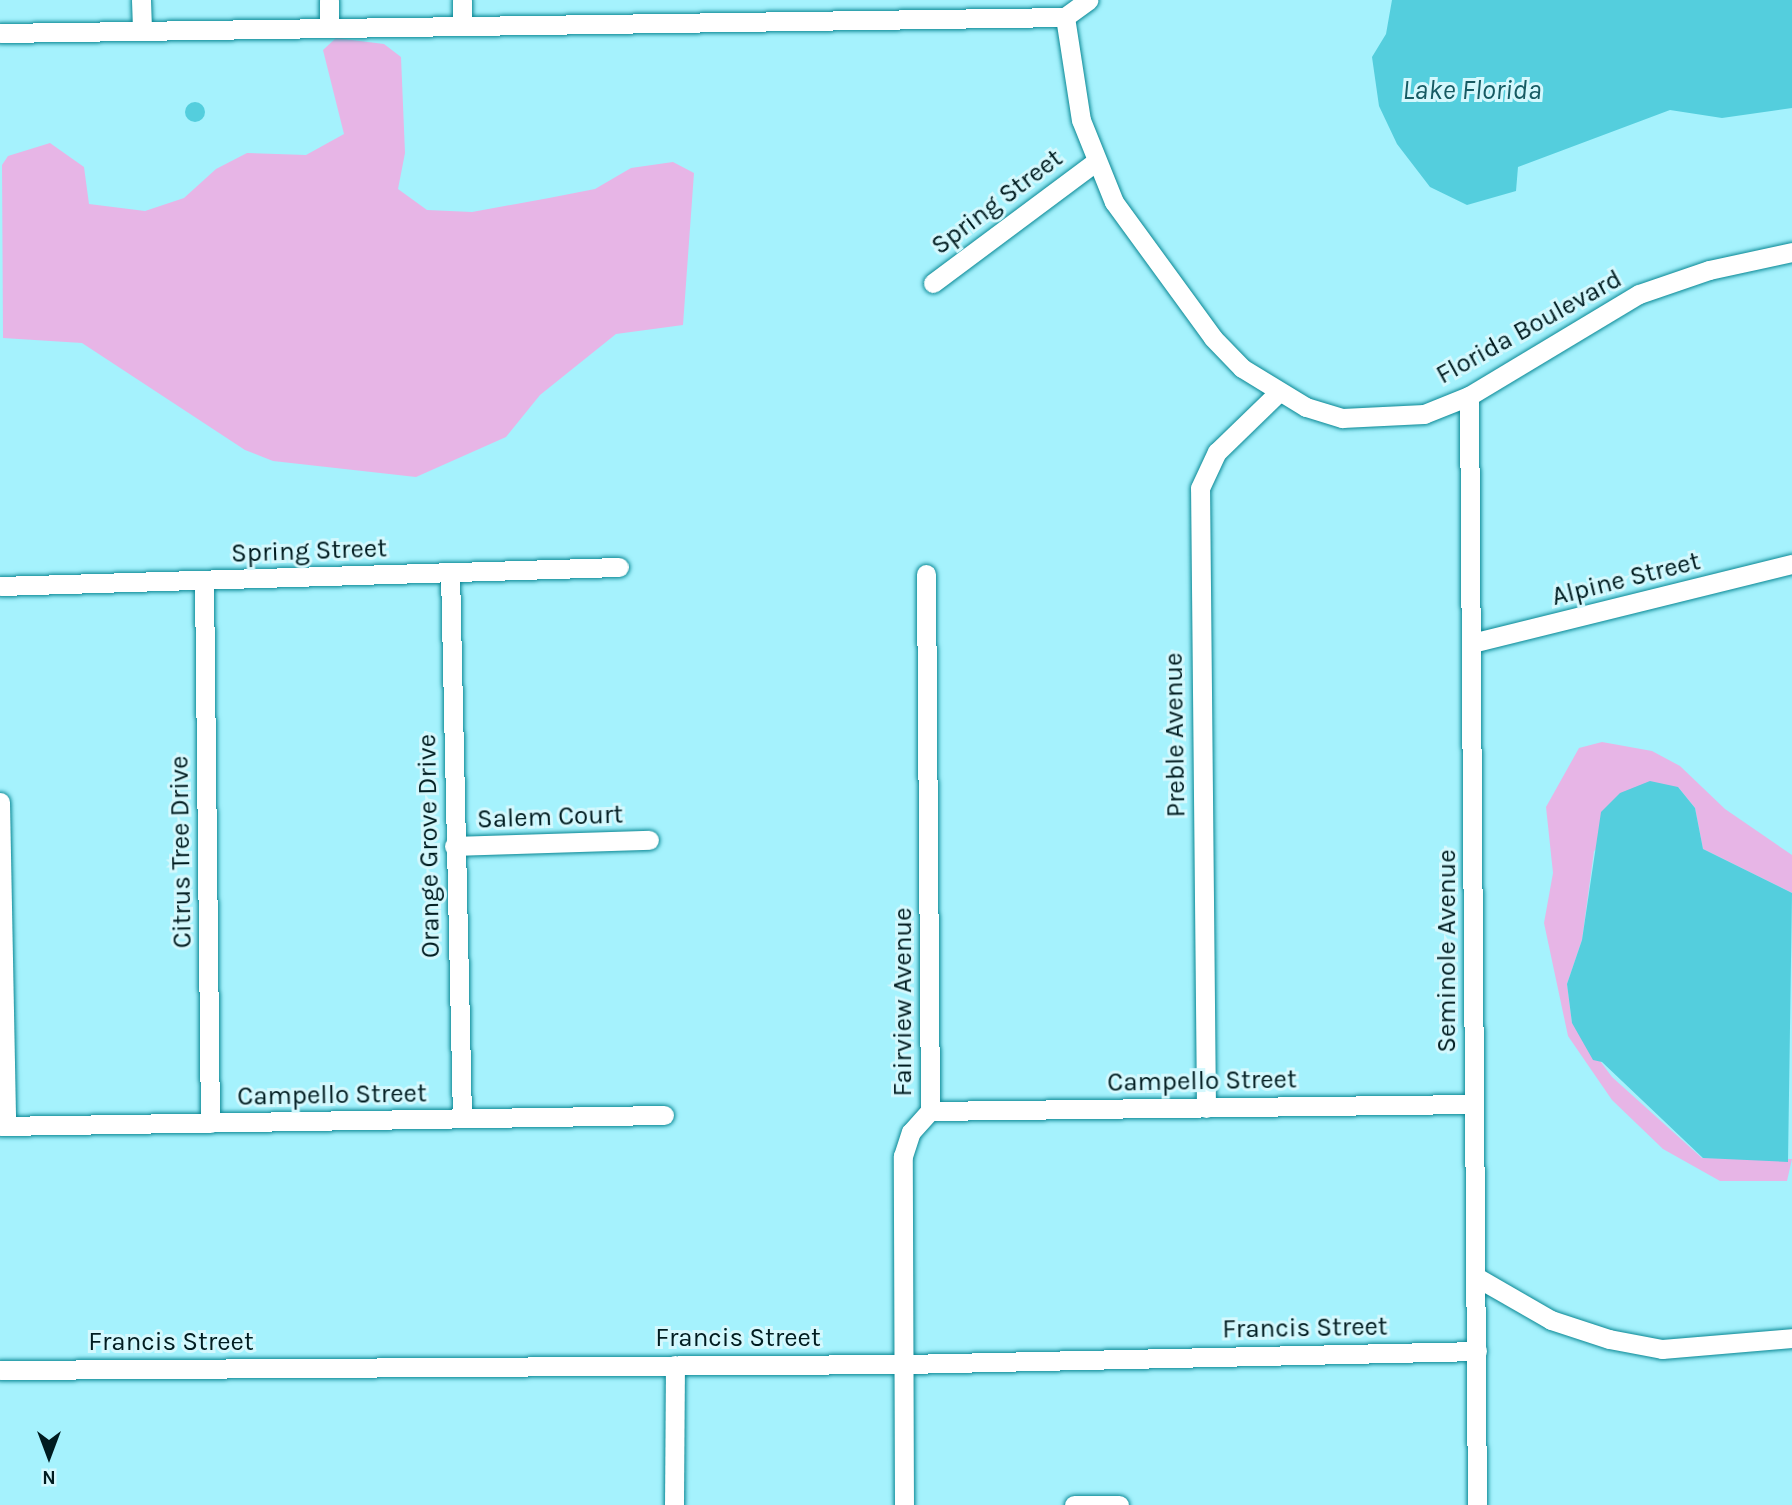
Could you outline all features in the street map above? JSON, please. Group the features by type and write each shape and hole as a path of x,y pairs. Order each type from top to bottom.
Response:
{"street":[{"path":"141,0 142,30"},
{"path":"329,0 329,27"},
{"path":"462,0 462,26"},
{"path":"0,33 462,26 1002,9 1065,17 1088,0"},
{"name":"Florida Boulevard","path":"1065,17 1094,163 1114,202 1213,338 1279,392 1342,418 1388,421 1469,396 1639,295 1709,270 1792,252"},
{"name":"Spring Street","path":"933,283 1094,163"},
{"name":"Preble Avenue","path":"1206,1108 1200,488 1217,452 1279,392"},
{"name":"Seminole Avenue","path":"1469,396 1474,1104 1478,1278 1477,1505"},
{"name":"Alpine Street","path":"1472,643 1792,564"},
{"name":"Spring Street","path":"0,586 619,567"},
{"name":"Orange Grove Drive","path":"450,572 462,1118"},
{"name":"Fairview Avenue","path":"904,1505 903,1156 911,1132 930,1111 926,574"},
{"name":"Citrus Tree Drive","path":"204,580 209,1123"},
{"path":"0,802 3,1126"},
{"name":"Salem Court","path":"454,846 649,840"},
{"name":"Campello Street","path":"930,1111 1474,1104"},
{"name":"Campello Street","path":"3,1126 664,1115"},
{"path":"1478,1278 1551,1320 1609,1339 1662,1349 1792,1338"},
{"name":"Francis Street","path":"0,1370 905,1364 1477,1351"},
{"path":"674,1505 675,1365"},
{"path":"1073,1505 1119,1505"}],"shaded area":[{"path":"336,38 384,44 401,57 405,153 398,189 427,210 472,212 549,198 595,189 631,168 673,162 694,173 683,325 616,334 540,395 506,437 416,477 273,461 245,450 82,343 3,338 2,165 8,156 50,143 84,167 89,204 145,211 184,198 216,169 247,153 306,155 344,134 323,50"},
{"path":"1602,742 1652,751 1680,766 1725,809 1792,855 1792,893 1703,849 1695,808 1678,787 1594,851 1582,940 1567,984 1572,1023 1612,1077 1702,1158 1792,1159 1787,1181 1720,1181 1663,1149 1612,1100 1568,1036 1544,923 1553,873 1546,807 1579,748"}],"water":[{"name":"Lake Florida","path":"1392,0 1792,0 1792,108 1722,118 1670,110 1518,167 1516,191 1467,205 1430,187 1397,144 1379,106 1372,57 1386,34"},
{"path":"195,102 202,105 205,112 202,119 195,122 188,119 185,112 188,105"},
{"path":"1650,781 1678,787 1695,808 1703,849 1792,893 1788,1162 1703,1158 1602,1062 1593,1060 1572,1023 1567,984 1582,940 1601,812 1620,793"}]}
